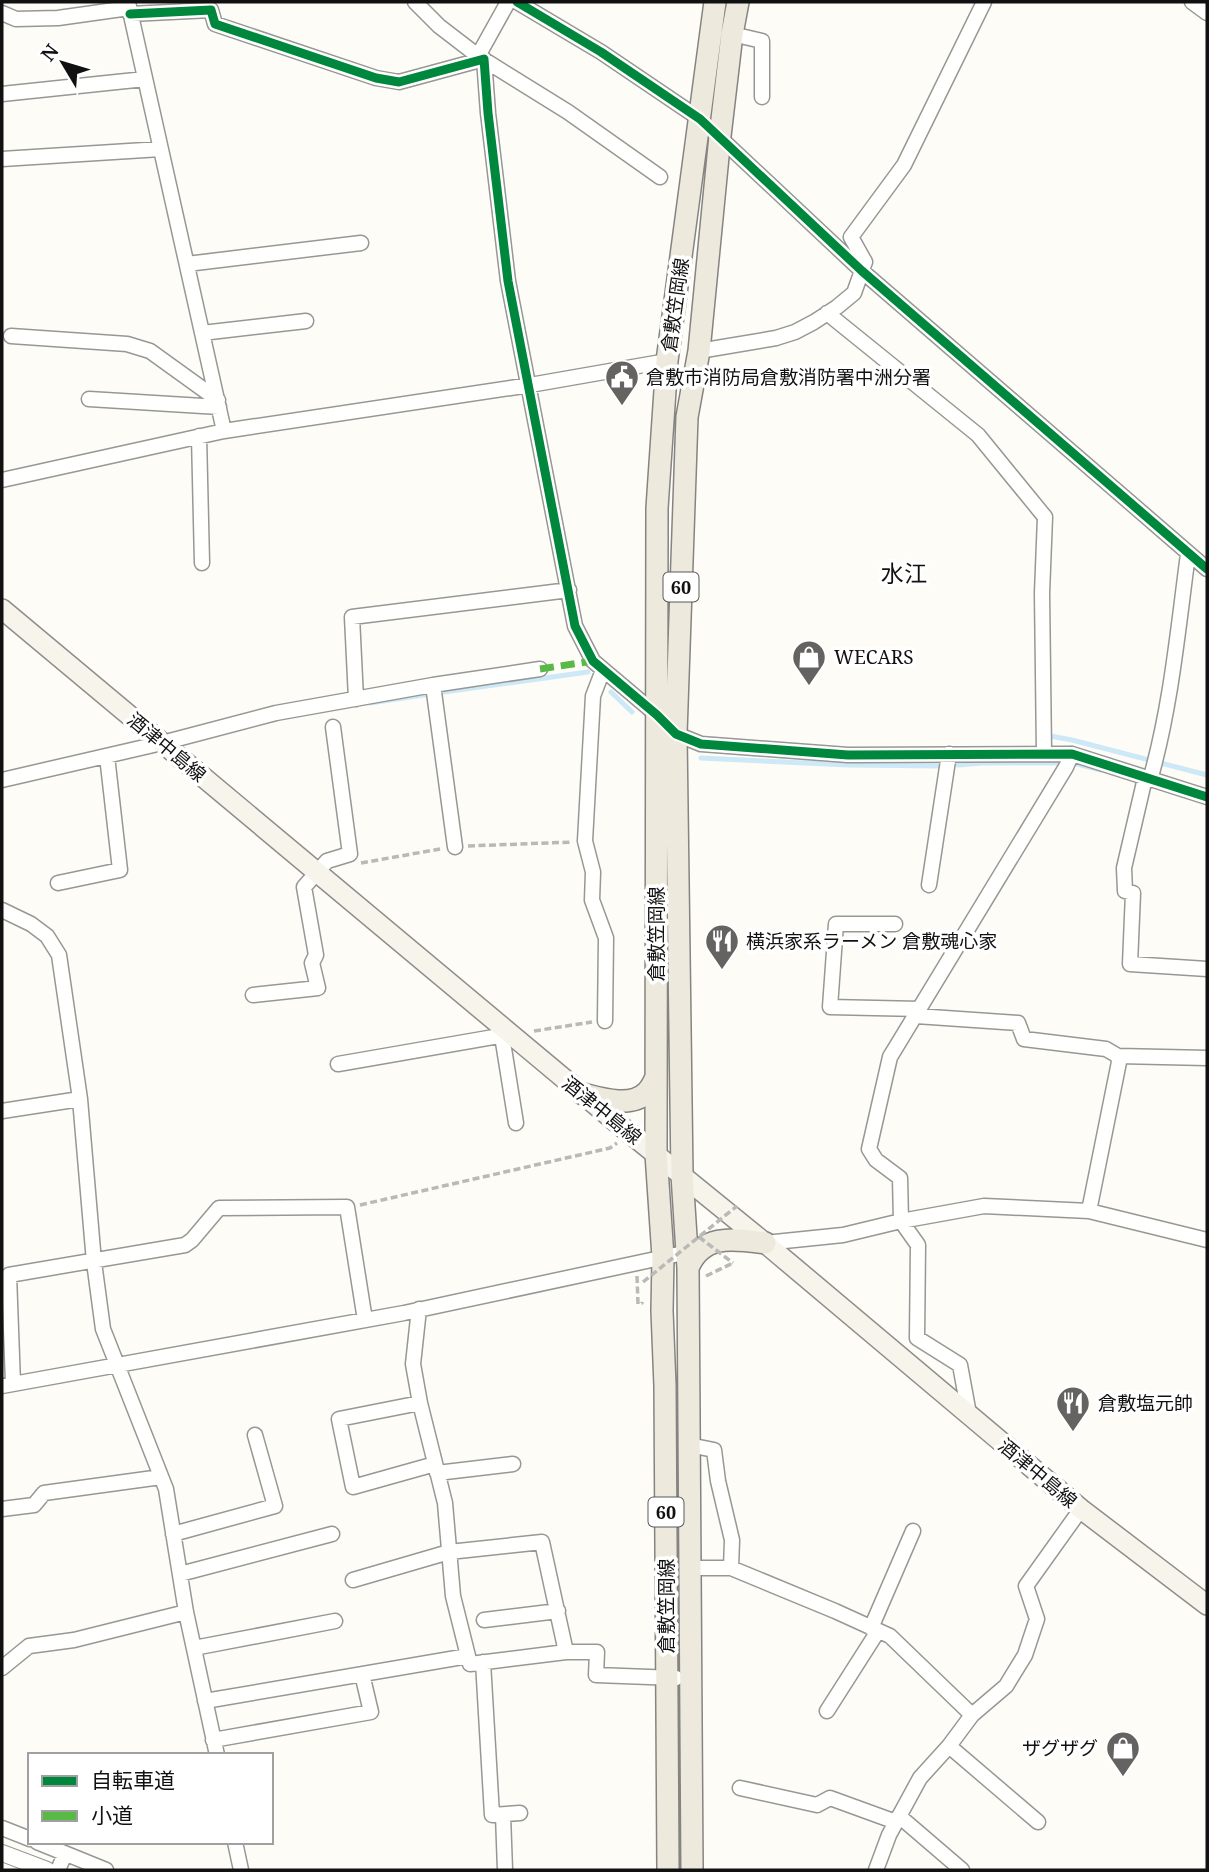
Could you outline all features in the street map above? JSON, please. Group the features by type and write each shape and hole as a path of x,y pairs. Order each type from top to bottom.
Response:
{"main road":[{"name":"倉敷笠岡線","path":"668,1870 663,1257 656,1154 657,508 667,361 715,2"},
{"name":"倉敷笠岡線","path":"692,1870 689,1445 692,1258 682,1175 676,734 687,417 699,351 720,136 738,2"},
{"name":"酒津中島線","path":"2,609 507,1035 765,1243 1081,1509 1207,1605"},
{"path":"583,1094 632,1101 646,1093 656,1077"},
{"path":"692,1258 705,1246 722,1240 765,1243"}],"street":[{"path":"415,2 439,26 481,57 568,112 660,177"},
{"path":"508,2 481,57 505,256 575,626 593,661 676,734 701,744 848,755 1072,754 1146,780 1207,797"},
{"path":"517,2 601,52 700,119 862,271 1207,569"},
{"path":"699,351 776,338 795,332 827,313 854,292 865,262 851,237 904,165 984,2"},
{"path":"1192,2 1207,13"},
{"path":"2,13 16,19 58,18 129,8 211,10 215,24 376,78 399,82 481,57"},
{"path":"129,8 225,431"},
{"path":"732,34 762,41 762,97"},
{"path":"2,94 145,79"},
{"path":"2,159 161,149"},
{"path":"187,264 361,243"},
{"path":"827,313 978,435 1045,517 1042,593 1044,754"},
{"path":"202,333 306,321"},
{"path":"11,336 139,347 150,351 218,404"},
{"path":"2,480 225,431 530,385 667,361"},
{"path":"89,399 218,404"},
{"path":"199,436 202,564"},
{"path":"1188,554 1176,649 1155,762 1146,780 1124,868 1125,891 1133,893 1130,964 1207,969"},
{"path":"356,699 352,617 569,590"},
{"path":"2,780 276,713 540,669"},
{"path":"603,670 593,696 585,841 593,872 592,900 606,937 605,1021"},
{"path":"433,685 455,847"},
{"path":"253,995 318,988 312,962 316,955 304,887 327,861 350,854 333,727"},
{"path":"929,885 949,754"},
{"path":"968,1414 960,1365 917,1338 918,1245 901,1221 900,1178 876,1160 869,1149 890,1058 1072,754"},
{"path":"58,883 120,870 107,756"},
{"path":"2,910 47,936 59,955 80,1099 94,1262 103,1329 166,1489 186,1612 215,1747 371,1712 362,1674"},
{"path":"895,924 836,925 830,1007 918,1012 1018,1023 1024,1039 1106,1049 1118,1056 1207,1058"},
{"path":"338,1064 507,1035 516,1123"},
{"path":"1089,1211 1118,1056"},
{"path":"2,1111 80,1099"},
{"path":"765,1243 843,1235 984,1206 1089,1211 1207,1240"},
{"path":"365,1320 347,1207 219,1208 185,1245 94,1262 5,1272 7,1385 365,1320 663,1257 692,1258"},
{"path":"419,1309 413,1364 419,1403 445,1503 453,1596 470,1664 566,1652 597,1652 596,1675 691,1679"},
{"path":"419,1403 339,1419 353,1487 436,1469 513,1464"},
{"path":"173,1534 275,1506 255,1435"},
{"path":"689,1445 715,1450 718,1481 732,1540 731,1568"},
{"path":"2,1509 34,1505 44,1493 161,1477"},
{"path":"876,1870 888,1835 920,1778 972,1715 1006,1686 1025,1655 1037,1619 1026,1586 1081,1509"},
{"path":"827,1711 874,1629 913,1531"},
{"path":"180,1574 332,1534"},
{"path":"353,1580 449,1552 542,1542 566,1652"},
{"path":"690,1568 731,1568 890,1636 972,1715"},
{"path":"484,1620 558,1611"},
{"path":"2,1668 29,1646 74,1640 186,1612"},
{"path":"194,1648 335,1621"},
{"path":"205,1701 468,1656"},
{"path":"484,1662 492,1815 520,1813"},
{"path":"949,1746 1038,1822"},
{"path":"740,1788 817,1805 830,1798 897,1819 962,1870"},
{"path":"503,1815 505,1870"},
{"path":"2,1828 28,1838"},
{"path":"42,1844 106,1870"},
{"path":"236,1844 242,1870"},
{"path":"2,1853 47,1870"},
{"path":"58,1870 65,1854"}],"path":[{"path":"507,1035 605,1021"},
{"path":"347,1207 610,1148 630,1133"},
{"path":"637,1284 638,1304 642,1303 643,1282 692,1258 737,1206"},
{"path":"692,1258 733,1263 692,1258"}],"waterway":[{"path":"444,692 588,672"},
{"path":"611,692 632,712"},
{"path":"370,703 430,694"},
{"path":"1050,736 1207,775"},
{"path":"701,758 848,765 942,766"},
{"path":"958,765 1059,763"},
{"path":"1077,764 1101,770"}],"marked path":[{"path":"540,669 593,661"}],"cycle path":[{"path":"517,2 601,52 700,119 862,271 1207,569"},
{"path":"130,14 211,10 215,24 376,78 399,82 484,59 508,281 575,626 593,661 676,734 701,744 848,755 1072,754 1207,797"}],"place":[{"name":"倉敷市消防局倉敷消防署中洲分署","path":"622,407"},
{"name":"WECARS","path":"809,687"},
{"name":"横浜家系ラーメン 倉敷魂心家","path":"722,971"},
{"name":"倉敷塩元帥","path":"1073,1433"},
{"name":"ザグザグ","path":"1123,1778"}],"district":[{"name":"水江","path":"904,573"}]}
